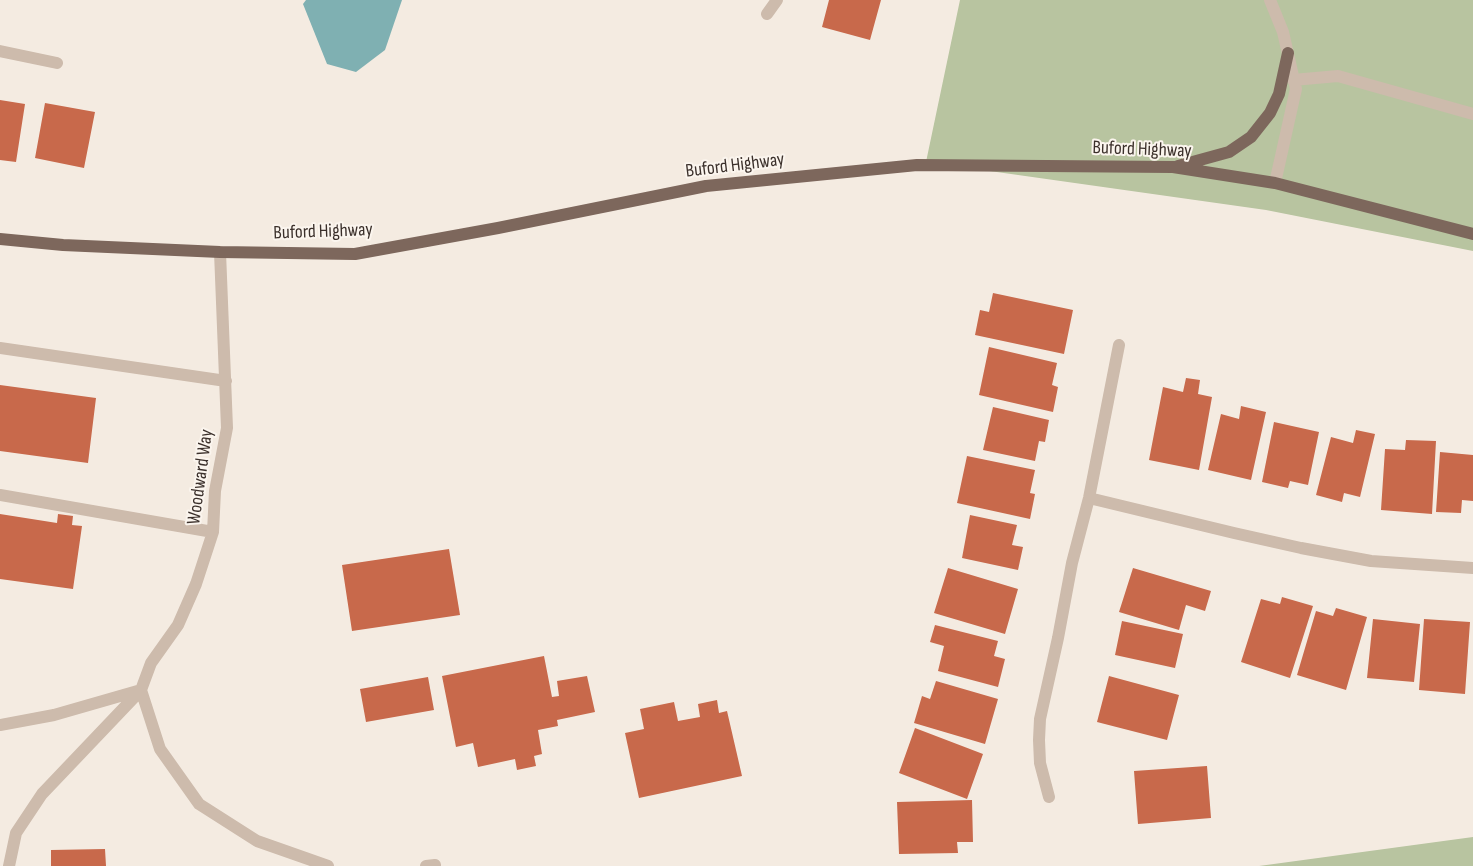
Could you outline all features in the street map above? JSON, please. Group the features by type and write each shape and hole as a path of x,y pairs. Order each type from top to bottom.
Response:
{"main road":[{"path":"1173,167 1229,152 1251,136 1270,113 1279,94 1288,53"},
{"name":"Buford Highway","path":"0,239 63,245 220,252 355,254 498,228 706,186 917,165 1173,167 1275,183 1473,234"}],"street":[{"path":"767,14 777,0"},
{"path":"1270,0 1283,32 1296,89 1275,183"},
{"path":"0,51 57,63"},
{"path":"1293,80 1338,76 1473,114"},
{"name":"Woodward Way","path":"141,690 151,663 178,625 196,584 213,532 215,491 227,428 220,252"},
{"path":"1049,797 1040,763 1040,719 1072,563 1089,498 1119,345"},
{"path":"0,348 226,382"},
{"path":"0,495 213,532"},
{"path":"1089,498 1234,534 1372,561 1473,568"},
{"path":"0,725 54,715 141,690"},
{"path":"9,866 16,833 42,794 141,690"},
{"path":"141,690 160,749 199,804 257,842 328,866"}],"green space":[{"path":"960,0 1473,0 1473,251 1266,210 926,162"},
{"path":"1473,837 1473,866 1259,866"}],"water":[{"path":"306,0 402,0 385,50 356,72 327,64 303,4"}],"building":[{"path":"829,0 881,0 870,40 822,27"},
{"path":"0,100 25,104 16,162 0,160"},
{"path":"45,103 95,112 84,168 35,158"},
{"path":"993,293 1073,310 1064,354 975,335 980,310 989,312"},
{"path":"989,347 1057,363 1052,385 1058,387 1053,412 979,395"},
{"path":"1186,378 1200,380 1198,394 1212,397 1199,470 1149,460 1163,387 1183,392"},
{"path":"0,385 96,398 88,463 0,451"},
{"path":"1241,406 1266,412 1251,480 1208,470 1221,414 1239,419"},
{"path":"993,407 1049,420 1045,442 1039,441 1035,461 983,450"},
{"path":"1274,422 1319,432 1308,485 1290,481 1288,488 1262,482"},
{"path":"1356,430 1375,434 1360,497 1344,493 1342,502 1316,495 1331,437 1353,443"},
{"path":"1406,440 1436,441 1432,514 1381,510 1385,449 1405,450"},
{"path":"1440,452 1473,455 1473,501 1462,500 1461,513 1436,512"},
{"path":"967,456 1035,470 1030,493 1035,494 1030,519 957,503"},
{"path":"0,514 57,523 58,514 73,516 72,525 82,526 73,589 0,579"},
{"path":"970,515 1017,525 1012,545 1023,547 1018,570 962,558"},
{"path":"449,549 460,615 352,631 342,565"},
{"path":"948,568 1018,589 1005,634 934,613"},
{"path":"1133,568 1211,591 1205,611 1186,605 1179,630 1119,612"},
{"path":"1282,597 1313,606 1290,678 1241,662 1261,599 1280,604"},
{"path":"1336,608 1367,617 1346,690 1297,675 1316,611 1333,616"},
{"path":"1373,619 1420,624 1414,682 1367,678"},
{"path":"1424,619 1470,622 1465,694 1419,690"},
{"path":"1122,621 1183,634 1175,668 1115,655"},
{"path":"935,625 998,641 994,656 1005,659 998,687 938,671 944,646 930,642"},
{"path":"544,656 552,697 559,696 557,681 587,676 595,712 557,720 558,726 538,730 542,754 534,756 536,766 517,770 515,759 478,767 473,743 456,747 442,676"},
{"path":"1109,676 1179,695 1167,740 1097,722"},
{"path":"428,677 434,710 366,722 360,689"},
{"path":"936,681 998,699 985,744 914,723 922,696 930,699"},
{"path":"717,700 719,713 727,711 742,776 639,798 625,733 644,729 640,709 674,702 678,721 700,717 698,704"},
{"path":"915,728 983,754 967,799 899,773"},
{"path":"1207,766 1211,818 1138,824 1134,771"},
{"path":"972,800 973,842 957,842 958,853 899,854 897,802"},
{"path":"105,849 106,866 51,866 51,850"}]}
